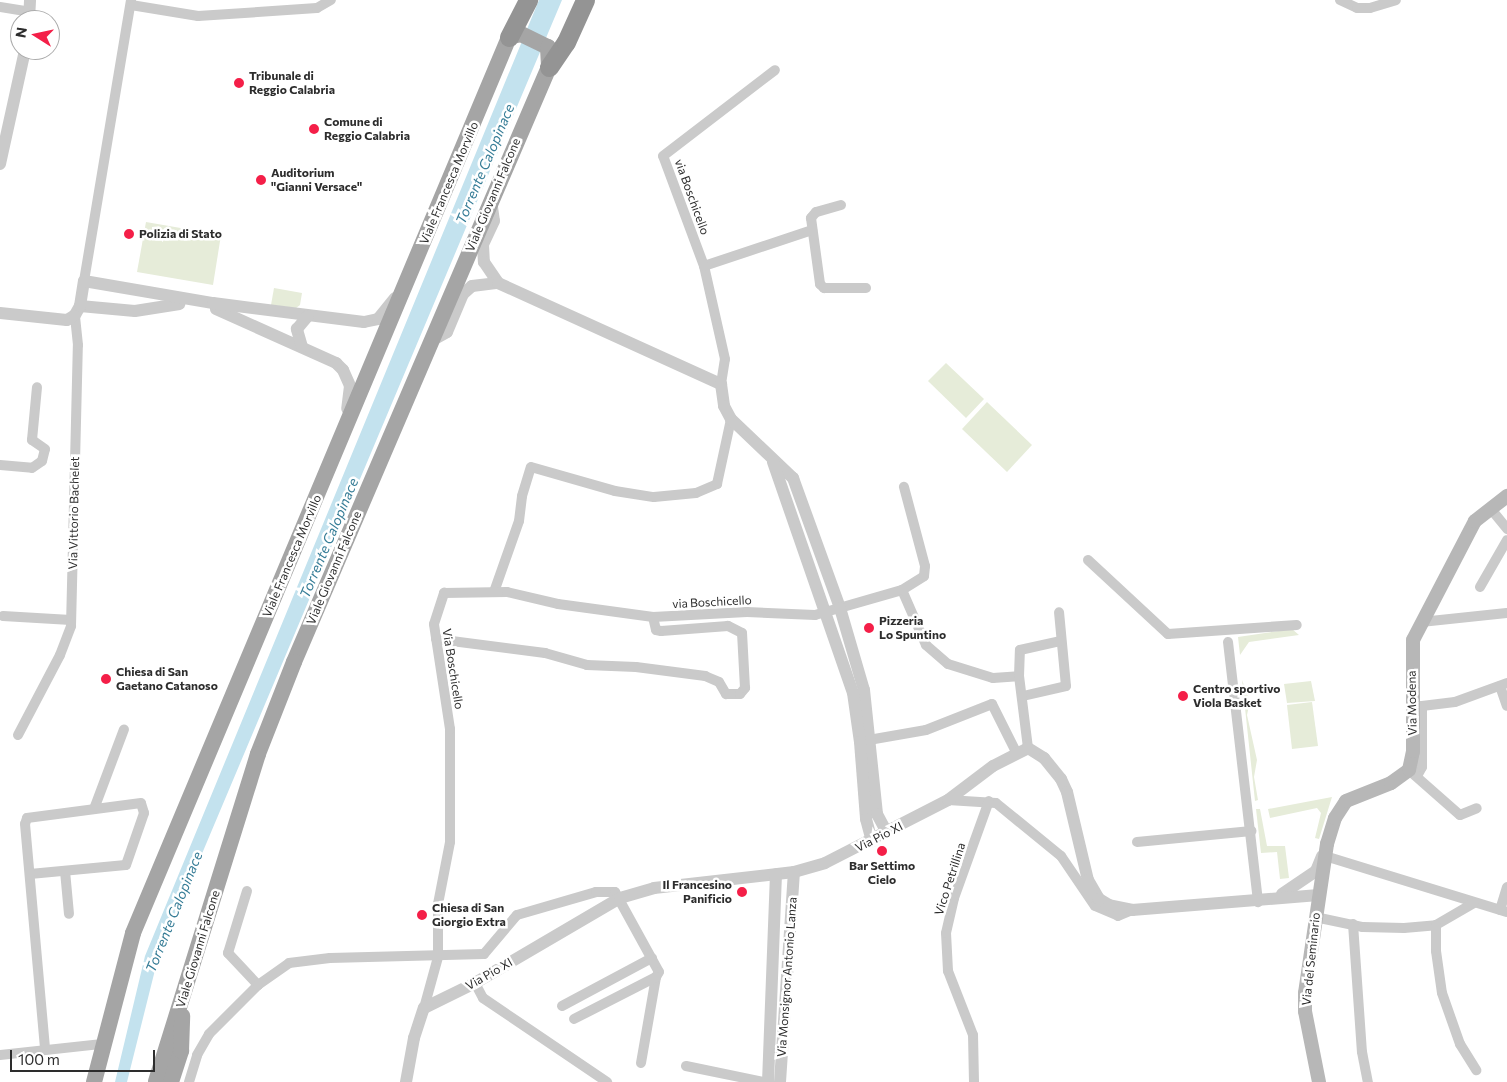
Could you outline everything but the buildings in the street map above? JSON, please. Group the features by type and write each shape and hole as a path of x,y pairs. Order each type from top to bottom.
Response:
{"highway":[{"path":"515,36 522,0"},
{"path":"515,36 528,0"},
{"path":"549,68 575,0"},
{"path":"549,68 566,42 585,0"}],"main road":[{"path":"515,36 546,45 551,52 549,68"},
{"name":"Viale Francesca Morvillo","path":"94,1082 102,1044 133,932 338,445 515,36"},
{"name":"Viale Giovanni Falcone","path":"156,1082 258,754 491,198 549,68"},
{"name":"Via Modena","path":"1413,773 1413,640 1476,521 1507,496"},
{"path":"1318,895 1326,850 1335,818 1346,801 1413,773"},
{"name":"Via del Seminario","path":"1318,895 1305,1011 1319,1082"},
{"path":"171,1082 181,1051 182,1002"}],"street":[{"path":"331,0 317,8 198,16 131,2 84,281 122,289 308,316 371,322 383,314 410,277"},
{"path":"1340,0 1357,8 1396,0"},
{"path":"0,8 20,10"},
{"path":"0,164 23,60"},
{"name":"via Boschicello","path":"721,384 725,359 704,266 663,156 775,70"},
{"path":"491,198 494,221 483,245 484,262 498,283"},
{"path":"841,205 816,212 811,218 820,284 824,288 866,288"},
{"path":"704,266 812,230"},
{"name":"Via Vittorio Bachelet","path":"18,735 60,655 71,620 78,311 84,281"},
{"path":"431,341 447,332 463,294 472,286 498,283 721,384 724,406 731,419 774,462 793,478 840,608 864,690 866,819 872,841"},
{"path":"122,289 122,310"},
{"path":"143,309 145,292"},
{"path":"0,313 54,321 78,311 143,309 176,303 220,310 336,363 348,378 351,394 338,445"},
{"path":"302,347 298,341 297,328 308,316"},
{"path":"0,465 32,468 42,461 45,449 32,440 37,387"},
{"path":"494,592 519,521 522,496 531,467 615,491 654,496 696,493 717,484 731,419"},
{"path":"774,462 853,693 866,741 877,814 887,833"},
{"name":"via Boschicello","path":"494,592 653,617 747,612 800,616 840,608 902,590 918,583 925,571 904,487"},
{"path":"1491,509 1507,529"},
{"path":"1480,588 1507,540"},
{"path":"1088,560 1168,634 1297,625"},
{"path":"902,590 926,645 948,664 993,678 1019,676"},
{"name":"Via Boschicello","path":"424,1008 438,956 439,896 450,842 450,729 434,624 444,593 494,592"},
{"path":"1023,696 1066,686 1060,641 1059,612"},
{"path":"1421,622 1507,613"},
{"path":"3,616 71,620"},
{"path":"436,639 545,653 587,665 636,667 706,676 719,682 726,694 740,694 745,688 742,634 728,626 660,631 656,630 653,617"},
{"path":"1022,750 1023,696 1019,676 1020,650 1060,641"},
{"path":"1228,642 1258,902"},
{"path":"1478,808 1460,815 1413,773 1422,767 1422,706 1455,702 1503,684 1507,706"},
{"path":"866,741 926,730 992,704 1022,750 1044,758 1067,792 1094,891 1109,905 1132,910 1258,902 1280,896 1318,895"},
{"path":"94,809 124,729"},
{"name":"Via Pio XI","path":"424,1008 475,983 620,898 654,888 711,879 794,872 825,863 872,841 948,800 1022,750"},
{"path":"948,800 989,801 996,803 1061,856 1095,906 1118,916 1132,910"},
{"name":"Vico Petrillina","path":"974,1082 973,1035 948,971 946,933 954,898 989,801"},
{"path":"30,874 126,865 144,813 141,803 27,818 30,874 45,1050"},
{"path":"1137,842 1251,831"},
{"path":"1280,896 1316,871 1326,850 1384,872 1503,911 1507,887"},
{"path":"65,871 69,914"},
{"name":"Via Monsignor Antonio Lanza","path":"780,1082 794,872"},
{"name":"Via Monsignor Antonio Lanza","path":"766,1082 776,874"},
{"path":"247,891 228,953 258,985"},
{"path":"189,1082 197,1055 209,1034 258,985 289,962 330,958 484,954 518,915 596,892 615,892 620,898 659,972 656,977 641,1063"},
{"path":"1315,917 1353,924 1404,928 1436,924 1474,903"},
{"path":"1353,924 1362,1052 1368,1082"},
{"path":"1436,924 1436,951 1442,993 1460,1044 1476,1070"},
{"path":"562,1006 652,958"},
{"path":"574,1019 656,977"},
{"path":"475,983 483,998 607,1082"},
{"path":"406,1082 414,1038 424,1008"},
{"path":"0,1055 102,1044"},
{"path":"686,1066 766,1082"}],"green space":[{"path":"146,222 221,235 213,285 137,272"},
{"path":"274,288 302,293 300,305 296,308 271,305"},
{"path":"946,363 984,399 966,418 928,381"},
{"path":"987,402 1032,445 1007,472 962,429"},
{"path":"1292,629 1299,635 1249,642 1240,655 1238,637"},
{"path":"1242,680 1250,701 1247,715 1257,760 1254,777 1258,800 1255,801"},
{"path":"1311,681 1315,701 1287,703 1284,684"},
{"path":"1312,702 1318,746 1292,749 1287,705"},
{"path":"1332,797 1319,839 1315,838 1321,813 1317,808 1270,818 1268,809"},
{"path":"1256,809 1260,809 1267,846 1285,846 1289,878 1280,879 1277,852 1261,853"}],"water":[{"name":"Torrente Calopinace","path":"539,0 562,0 158,958 127,1082 115,1082 145,956"}],"place":[{"name":"Tribunale di Reggio Calabria","path":"239,83"},
{"name":"Comune di Reggio Calabria","path":"314,129"},
{"name":"Auditorium \"Gianni Versace\"","path":"261,180"},
{"name":"Polizia di Stato","path":"129,234"},
{"name":"Pizzeria Lo Spuntino","path":"869,628"},
{"name":"Chiesa di San Gaetano Catanoso","path":"106,679"},
{"name":"Centro sportivo Viola Basket","path":"1183,696"},
{"name":"Bar Settimo Cielo","path":"882,851"},
{"name":"Il Francesino Panificio","path":"742,892"},
{"name":"Chiesa di San Giorgio Extra","path":"422,915"}]}
